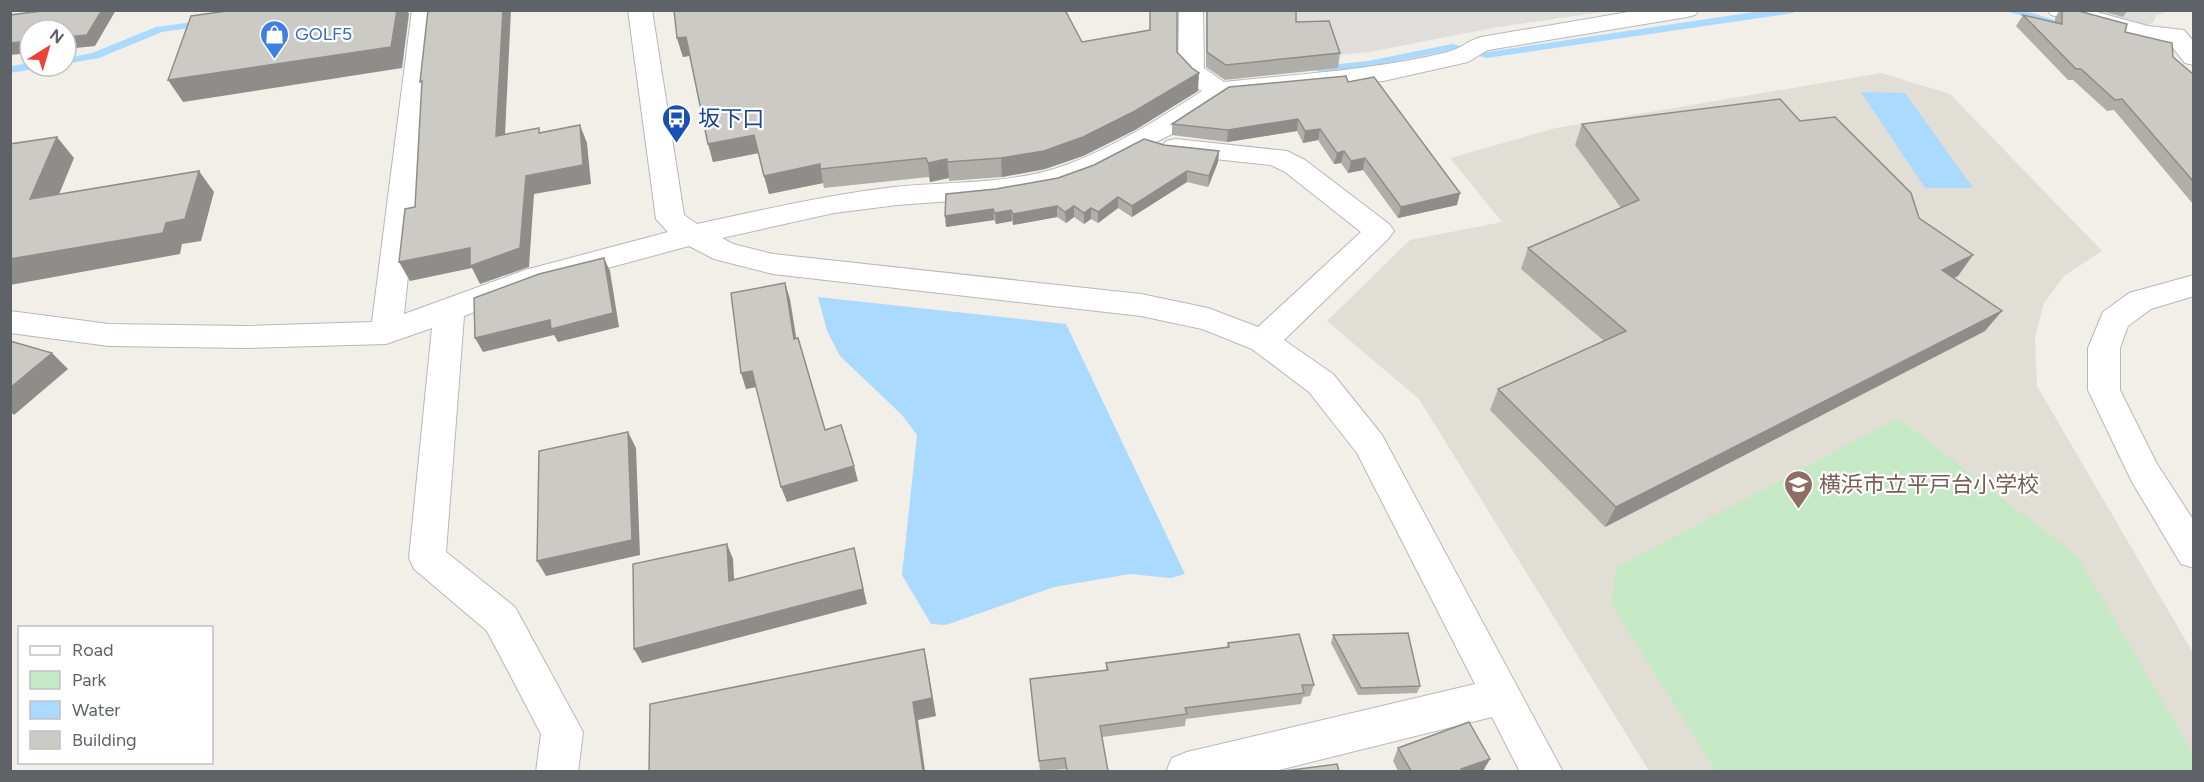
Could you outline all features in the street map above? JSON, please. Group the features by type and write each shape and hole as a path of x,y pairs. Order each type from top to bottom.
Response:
{"street":[{"path":"386,333 424,10"},
{"path":"640,10 670,219 692,235 724,252 773,264 1140,305 1208,319 1263,341 1322,383 1370,444 1542,771"},
{"path":"1191,10 1191,70 1201,80 1220,90"},
{"path":"10,322 109,335 245,337 386,333 536,277 692,235 834,204 897,196 993,189 1038,182 1076,171 1163,128 1220,90 1383,73 1470,50 1687,10"},
{"path":"2058,10 2148,33 2184,30 2192,57"},
{"path":"1141,139 1164,146 1276,157 1295,166 1379,231 1263,341"},
{"path":"2193,285 2140,301 2114,320 2104,348 2104,390 2144,472 2193,553"},
{"path":"448,311 427,558 501,619 562,732 557,771"},
{"path":"1187,771 1503,696"}],"shaded area":[{"path":"1226,11 1610,11 1498,27 1369,52 1251,64"},
{"path":"2077,11 2169,11 2156,16 2154,22 2147,25"},
{"name":"横浜市立平戸台小学校","path":"1881,73 1950,94 2102,251 2064,276 2044,303 2035,337 2037,386 2193,653 2193,771 1649,771 1419,399 1327,321 1410,240 1502,222 1450,158 1556,128"}],"green space":[{"path":"1898,418 2078,557 2193,754 2193,771 1716,771 1611,604 1616,568"}],"water":[{"path":"1861,92 1905,93 1973,188 1925,188"},
{"path":"818,297 1066,324 1185,574 1171,578 1130,574 1054,587 946,625 931,624 902,575 917,435 902,415 840,356 827,331"}],"building":[{"path":"50,10 102,10 87,35 78,36 78,18 18,18 18,42 10,43 10,15"},
{"path":"234,10 397,10 391,47 168,80 191,16"},
{"path":"428,10 503,10 496,136 539,128 539,133 580,125 583,165 526,176 520,248 470,266 470,248 399,262 405,209 415,207 422,81 420,82"},
{"path":"674,10 1065,10 1082,42 1150,30 1150,10 1177,10 1177,52 1199,73 1135,111 1083,137 1044,151 1001,158 947,162 947,159 928,163 926,158 820,169 820,164 764,176 754,135 708,144 686,37 677,38"},
{"path":"1207,10 1296,10 1296,22 1329,21 1340,53 1226,65 1207,52"},
{"path":"2062,10 2075,10 2127,24 2125,32 2172,43 2173,57 2193,74 2193,181 2122,99 2115,100 2081,69 2076,69 2023,15 2062,24"},
{"path":"1346,76 1348,82 1374,77 1460,193 1401,207 1365,158 1351,161 1344,151 1337,153 1320,129 1305,131 1298,119 1228,130 1172,124 1229,87"},
{"path":"1780,99 1800,121 1835,117 1911,193 1919,218 1973,255 1942,270 2002,311 1616,507 1498,389 1626,331 1528,248 1639,200 1582,124"},
{"path":"57,137 30,199 199,171 185,219 166,223 163,233 10,259 10,144"},
{"path":"1144,139 1164,145 1219,151 1209,176 1187,171 1132,206 1118,197 1098,212 1091,208 1084,213 1074,206 1065,212 1057,206 1013,214 1011,210 995,213 993,209 945,216 946,194 996,189 1058,178 1094,165"},
{"path":"604,258 613,313 551,329 550,320 475,338 474,298 539,274"},
{"path":"785,283 794,339 798,338 825,430 841,425 854,466 781,487 752,371 741,373 731,293"},
{"path":"10,341 52,353 10,388"},
{"path":"628,432 632,540 537,561 539,451"},
{"path":"727,544 729,581 854,548 863,589 634,649 633,564"},
{"path":"1408,633 1420,686 1361,688 1333,635"},
{"path":"1299,634 1314,685 1302,685 1304,693 1185,708 1187,714 1100,726 1108,771 1067,771 1065,758 1039,761 1030,679 1108,670 1106,663 1229,647 1228,643"},
{"path":"924,649 932,698 913,702 923,771 649,771 650,704"},
{"path":"1469,722 1490,759 1461,769 1462,771 1411,771 1398,748"},
{"path":"1337,764 1339,771 1284,771"}],"waterway":[{"path":"1319,69 1368,64 1452,47 1487,55 1793,10"},
{"path":"2007,10 2068,26"},
{"path":"78,59 95,56 160,29 207,23"},
{"path":"10,70 18,69"}],"place":[{"name":"GOLF5","path":"274,60"},
{"name":"坂下口","path":"677,144"},
{"name":"横浜市立平戸台小学校","path":"1798,510"}]}
